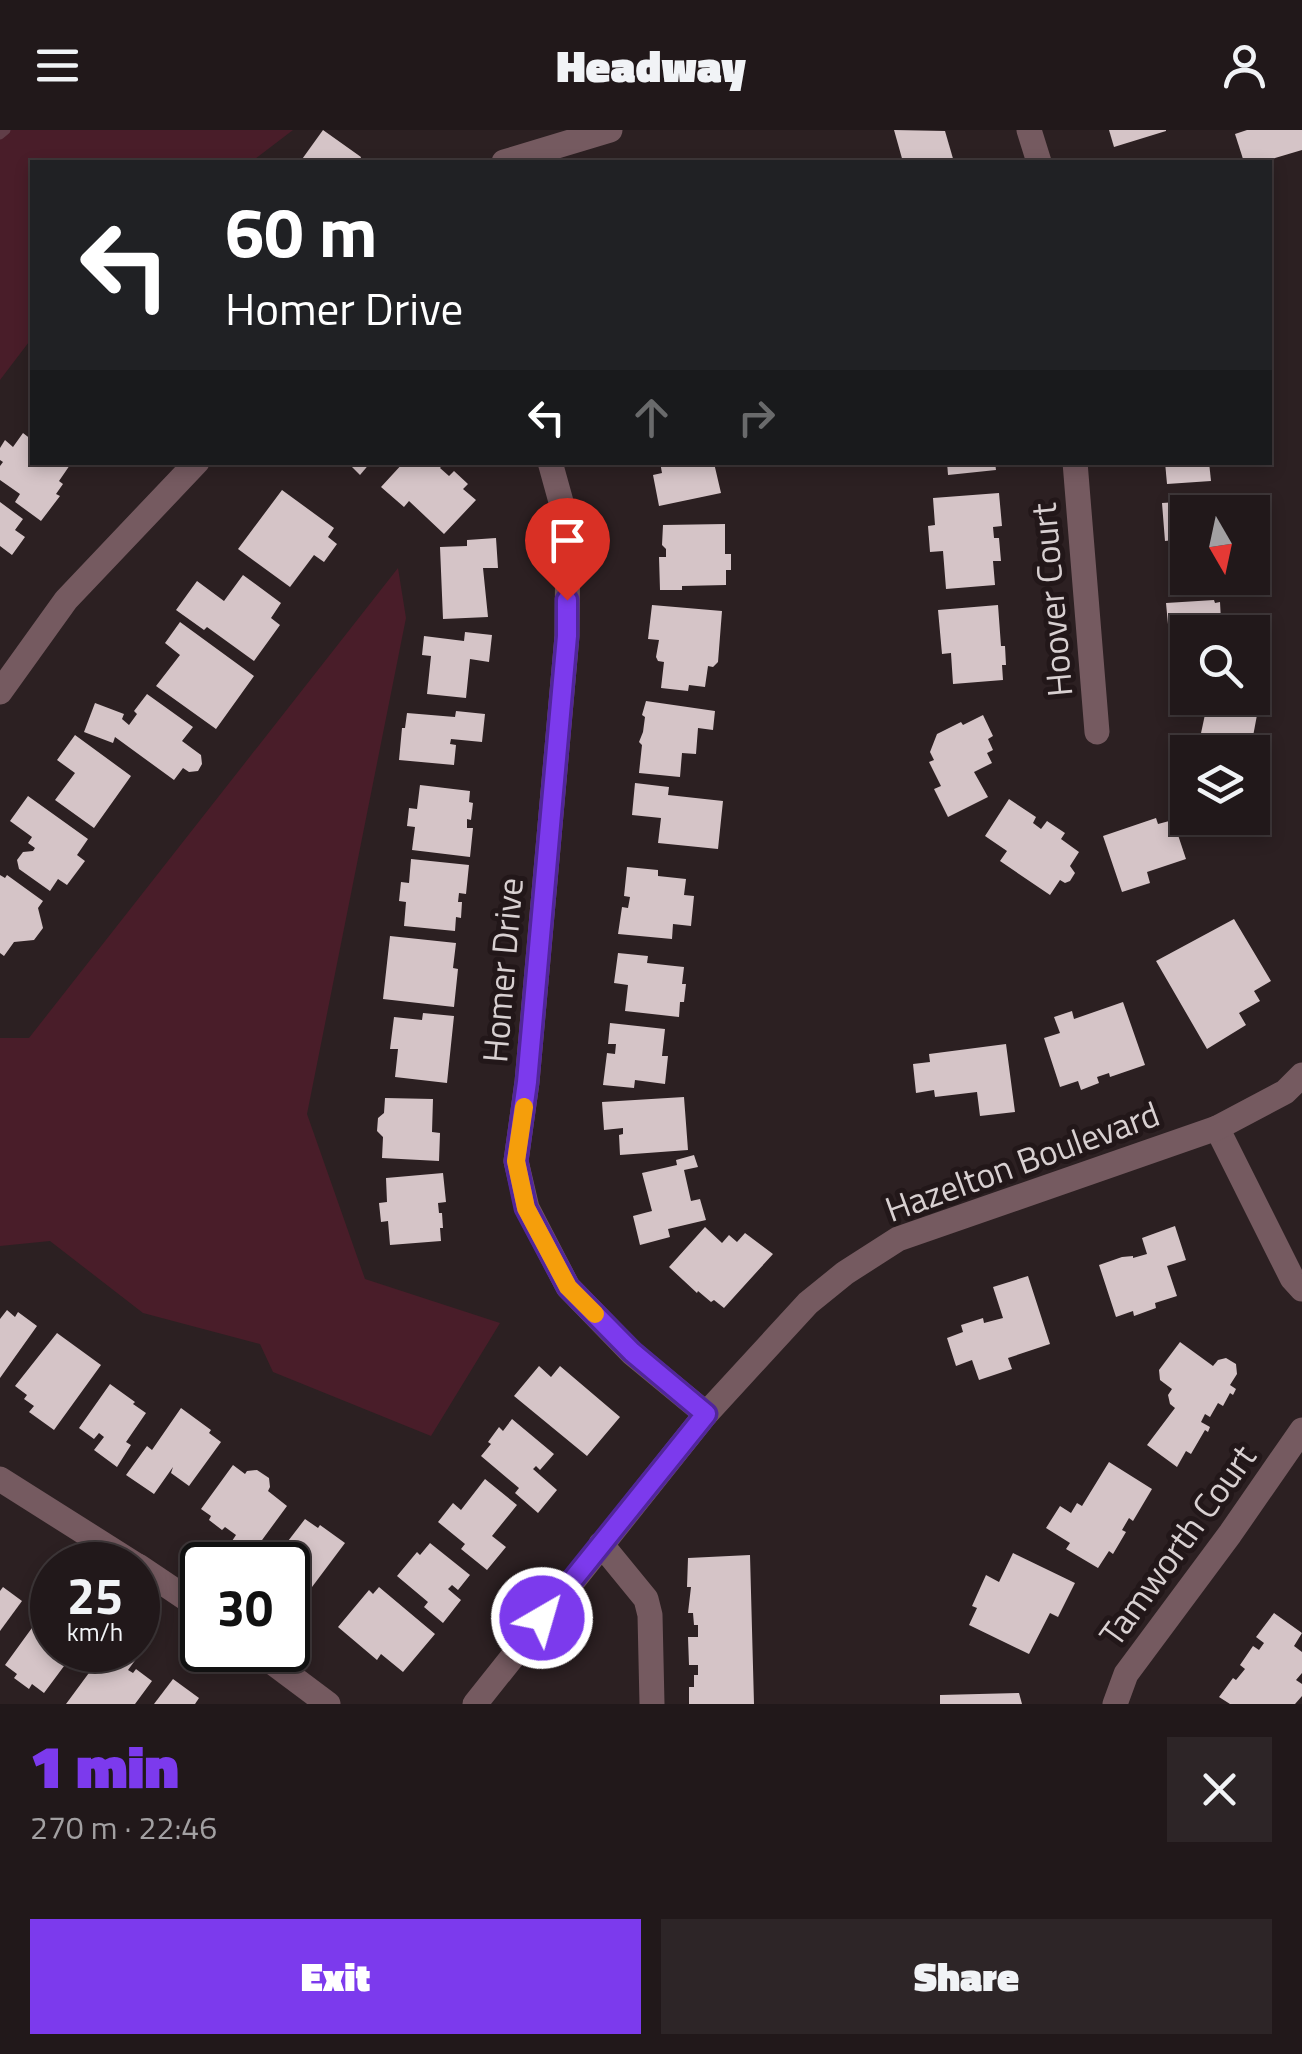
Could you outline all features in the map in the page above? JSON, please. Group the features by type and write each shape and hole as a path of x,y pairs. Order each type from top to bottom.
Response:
{"street":[{"path":"511,160 610,130"},
{"path":"1029,130 1038,160"},
{"path":"0,692 66,600 194,465"},
{"name":"Homer Drive","path":"551,465 568,527 567,636 527,1082 516,1161 526,1208 568,1287 632,1352 706,1414"},
{"name":"Hoover Court","path":"1075,465 1098,732"},
{"name":"Hazelton Boulevard","path":"475,1704 706,1414 808,1303 845,1273 898,1239 1216,1128 1285,1092 1302,1075"},
{"path":"1216,1128 1292,1278 1302,1289"},
{"name":"Tamworth Court","path":"1115,1704 1126,1674 1302,1430"},
{"path":"0,1479 99,1542"},
{"path":"600,1544 646,1599 650,1614 652,1704"},
{"path":"285,1672 328,1704"}],"shaded area":[{"path":"0,130 293,130 254,160 30,160 30,341 0,380"},
{"path":"398,568 406,618 307,1114 365,1279 500,1323 431,1436 273,1372 260,1344 143,1313 50,1241 0,1246 0,1038 29,1038"}],"building":[{"path":"323,130 361,157 360,160 301,160"},
{"path":"894,130 945,131 953,160 902,160"},
{"path":"1109,130 1166,130 1166,131 1114,147"},
{"path":"1247,130 1302,130 1302,150 1269,160 1243,160 1235,134"},
{"path":"23,433 30,438 30,465 70,465 59,481 63,484 56,494 60,496 41,521 15,502 20,494 0,480 0,448 5,440 13,447"},
{"path":"350,465 368,465 360,475"},
{"path":"401,465 442,465 440,468 449,476 454,471 468,484 463,489 476,500 444,534 409,501 404,507 381,487"},
{"path":"661,465 714,465 721,493 659,506 653,475 662,473"},
{"path":"947,465 995,465 996,470 948,475"},
{"path":"1165,465 1209,465 1211,481 1167,484"},
{"path":"282,490 334,528 328,537 337,544 324,562 314,555 290,587 238,549"},
{"path":"999,493 1002,526 993,527 994,538 999,538 1001,561 993,561 995,585 946,589 943,551 930,552 928,526 935,525 933,498"},
{"path":"0,502 23,519 15,530 25,537 12,555 0,546"},
{"path":"1170,502 1170,540 1165,541 1162,503"},
{"path":"725,524 725,554 731,554 726,585 660,590 659,557 666,557 663,525"},
{"path":"496,538 498,568 483,568 488,617 443,619 440,547 467,546 467,540"},
{"path":"243,575 281,603 271,618 280,625 254,661 176,610 197,581 224,601"},
{"path":"1214,600 1220,602 1221,615 1170,615 1169,635 1166,603"},
{"path":"652,605 722,611 718,662 708,666 705,687 689,685 688,691 661,688 664,662 656,657 659,640 648,639"},
{"path":"998,605 1001,646 1005,646 1003,680 953,684 951,653 942,654 938,610"},
{"path":"180,622 254,676 216,729 156,686 180,655 165,643"},
{"path":"465,632 492,635 489,662 470,659 466,698 427,694 431,656 422,655 424,636 464,641"},
{"path":"147,694 193,727 182,741 201,755 198,771 183,768 174,780 115,737 113,743 84,732 95,703 124,714 122,719 129,725"},
{"path":"646,701 715,711 713,730 698,728 696,754 682,753 680,777 639,773"},
{"path":"456,711 485,714 482,742 451,739 450,744 456,745 454,765 399,760 407,713 455,717"},
{"path":"983,715 993,736 988,739 993,750 987,753 992,763 974,772 988,797 948,817 934,789 941,786 929,762 934,760 930,752 937,734"},
{"path":"1205,715 1257,715 1253,735 1201,735"},
{"path":"75,735 131,776 94,828 55,800 75,773 57,760"},
{"path":"635,783 669,787 668,795 723,801 718,849 658,843 661,818 632,815"},
{"path":"420,785 470,791 470,857 412,850 415,827 407,826 409,808 417,809"},
{"path":"28,796 88,839 77,855 85,861 67,885 58,879 50,891 19,869 17,860 23,852 35,848 28,843 32,837 10,821"},
{"path":"1009,799 1036,817 1033,823 1041,829 1047,821 1065,833 1061,839 1079,852 1070,866 1075,873 1070,881 1060,880 1050,895 1000,861 1007,851 985,836"},
{"path":"1156,818 1158,824 1170,821 1170,835 1178,835 1186,859 1147,872 1150,883 1122,892 1103,836"},
{"path":"411,859 469,865 466,894 459,893 461,918 456,917 455,931 404,926 406,902 399,901 401,882 409,883"},
{"path":"627,867 658,870 658,876 686,879 684,895 694,896 691,926 673,924 672,939 618,934 622,907 628,908 630,897 624,896"},
{"path":"0,875 7,875 43,901 38,908 43,928 34,940 14,942 4,956 0,953"},
{"path":"1234,919 1271,981 1254,991 1260,1001 1239,1013 1246,1025 1207,1049 1156,961"},
{"path":"390,936 456,943 454,1007 383,999"},
{"path":"618,953 648,956 647,963 684,967 682,984 686,984 679,1017 625,1011 628,985 614,983"},
{"path":"1123,1002 1145,1065 1110,1077 1109,1073 1097,1077 1099,1083 1081,1090 1078,1081 1060,1087 1044,1038 1060,1033 1054,1017 1072,1011 1074,1019"},
{"path":"423,1013 454,1016 447,1083 395,1077 398,1049 390,1049 394,1017 422,1020"},
{"path":"610,1023 665,1029 665,1084 635,1080 634,1088 603,1085 607,1053 615,1054 616,1044 608,1044"},
{"path":"1006,1044 1015,1112 980,1116 977,1092 935,1097 934,1090 916,1093 913,1064 930,1062 929,1054"},
{"path":"684,1097 688,1150 620,1155 619,1135 623,1128 604,1130 602,1102"},
{"path":"385,1098 433,1099 432,1132 440,1133 439,1161 382,1158 383,1137 377,1131"},
{"path":"694,1155 698,1167 684,1170 691,1201 700,1199 706,1220 668,1229 670,1237 640,1245 633,1216 652,1211 642,1173 677,1165 676,1160"},
{"path":"443,1173 446,1202 438,1203 442,1213 441,1241 390,1245 388,1221 381,1222 379,1203 387,1202 386,1178"},
{"path":"1175,1226 1186,1260 1167,1266 1177,1296 1134,1316 1133,1311 1116,1317 1099,1265 1147,1254 1142,1238"},
{"path":"705,1227 722,1243 729,1235 737,1242 745,1233 773,1254 724,1308 697,1293 669,1267"},
{"path":"1028,1276 1050,1344 1008,1358 1012,1369 979,1380 972,1360 956,1366 947,1338 963,1332 961,1325 983,1318 984,1323 1003,1318 993,1287"},
{"path":"7,1310 15,1317 18,1312 37,1326 0,1378 0,1319"},
{"path":"57,1333 101,1365 54,1430 29,1412 34,1406 15,1386"},
{"path":"1180,1342 1213,1366 1226,1358 1236,1364 1237,1374 1230,1385 1236,1389 1233,1395 1230,1393 1223,1406 1218,1403 1210,1417 1205,1414 1201,1422 1210,1427 1208,1432 1205,1430 1191,1454 1186,1451 1177,1467 1147,1445 1175,1408 1168,1395 1172,1389 1160,1380 1159,1370"},
{"path":"539,1366 551,1377 560,1366 620,1417 587,1456 514,1396"},
{"path":"110,1384 146,1413 126,1442 131,1445 117,1467 94,1450 104,1437 99,1433 94,1439 79,1428"},
{"path":"181,1408 221,1442 189,1486 171,1473 173,1467 154,1494 126,1475 147,1446 152,1450"},
{"path":"512,1419 554,1454 540,1470 536,1466 533,1469 557,1490 538,1513 515,1493 519,1488 481,1456 499,1427 503,1431"},
{"path":"1109,1462 1152,1489 1133,1521 1129,1518 1113,1554 1109,1551 1098,1568 1066,1549 1070,1543 1046,1528 1060,1506 1071,1513 1077,1503 1082,1506"},
{"path":"233,1465 245,1474 257,1470 269,1478 268,1491 287,1506 261,1542 233,1542 236,1535 225,1527 222,1530 201,1509"},
{"path":"485,1479 517,1505 492,1536 506,1547 487,1570 461,1549 465,1544 438,1522 453,1503 461,1510"},
{"path":"305,1519 345,1543 312,1587 310,1542 287,1542"},
{"path":"430,1543 470,1575 458,1590 452,1585 448,1589 461,1600 443,1623 424,1607 428,1602 397,1576"},
{"path":"1013,1553 1075,1583 1058,1617 1050,1613 1029,1654 969,1625 977,1608 972,1606 986,1575 999,1582"},
{"path":"750,1555 754,1704 689,1704 689,1687 694,1687 698,1665 689,1665 688,1637 698,1637 698,1625 694,1625 693,1613 688,1613 688,1558"},
{"path":"3,1587 22,1601 0,1631 0,1591"},
{"path":"379,1587 435,1634 403,1672 381,1654 377,1660 338,1627 369,1590 373,1594"},
{"path":"1274,1613 1302,1633 1294,1646 1302,1652 1302,1673 1296,1680 1302,1684 1302,1696 1295,1704 1230,1704 1219,1697 1245,1669 1240,1665 1253,1646 1259,1650 1264,1643 1256,1637"},
{"path":"30,1631 30,1672 60,1672 44,1693 32,1684 29,1689 5,1665"},
{"path":"90,1672 140,1672 152,1681 135,1704 66,1704"},
{"path":"173,1679 199,1698 195,1704 154,1704"},
{"path":"1019,1693 1022,1704 940,1704 940,1695"}],"waterway":[{"path":"0,135 6,130"}],"slow traffic":[{"path":"524,1107 516,1161 526,1208 568,1287 595,1314"}],"route":[{"path":"542,1618 706,1414 632,1352 568,1287 526,1208 516,1161 527,1082 567,600"}]}
